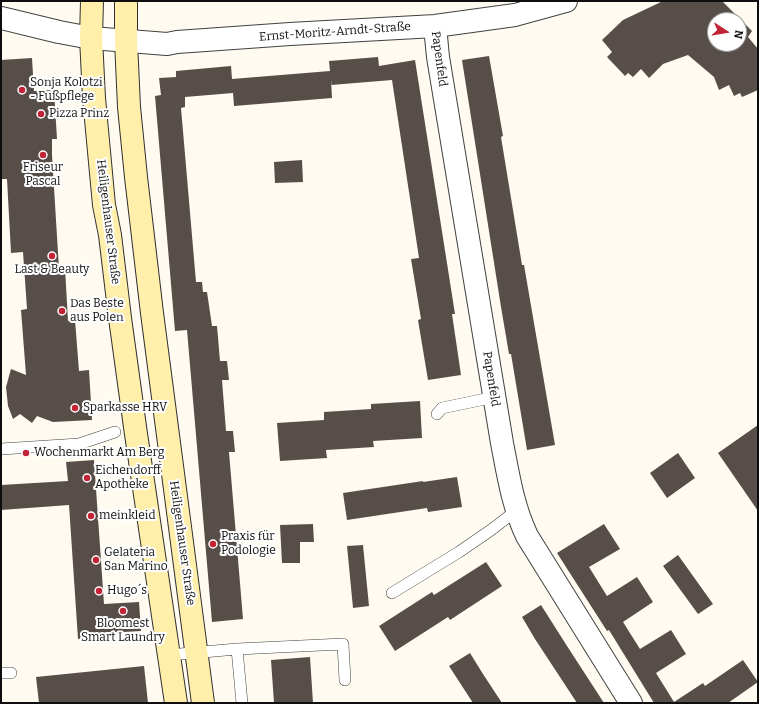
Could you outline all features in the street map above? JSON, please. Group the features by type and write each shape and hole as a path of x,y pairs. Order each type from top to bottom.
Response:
{"main road":[{"name":"Heiligenhauser Straße","path":"92,1 91,38 94,98 104,205 110,235 136,434 176,703"},
{"name":"Heiligenhauser Straße","path":"126,1 129,107 136,177 152,314 203,703"}],"street":[{"name":"Ernst-Moritz-Arndt-Straße","path":"1,18 91,38 167,44 176,42 275,35 435,26 515,15 566,1"},
{"name":"Papenfeld","path":"435,26 440,72 502,443 517,510 527,536 631,703"}],"lane":[{"path":"437,414 442,408 495,397"},
{"path":"1,449 79,444 115,432"},
{"path":"392,593 459,552 517,510"},
{"path":"169,654 343,644 345,680"},
{"path":"237,649 242,703"}],"building":[{"path":"663,1 722,1 733,12 707,12 707,52 747,52 747,26 752,31 748,37 758,49 758,90 742,97 740,93 734,96 729,85 719,90 714,77 688,55 663,64 649,78 641,69 633,77 628,73 625,76 607,57 612,52 602,40 623,20"},
{"path":"489,56 503,136 501,137 522,265 524,265 555,445 527,450 511,354 509,354 501,307 462,60"},
{"path":"378,57 379,66 415,60 455,314 452,314 461,375 428,380 418,320 421,319 411,259 419,258 392,80 331,85 332,98 234,106 233,93 185,97 185,107 181,108 196,282 202,282 203,292 207,292 212,326 217,326 220,361 227,361 229,380 222,380 226,431 233,431 235,452 229,452 243,619 212,622 187,330 175,331 155,96 161,95 159,78 176,77 176,71 231,66 232,79 330,71 329,61"},
{"path":"32,58 34,91 54,90 57,139 52,139 52,155 59,269 65,268 68,321 75,320 79,371 89,370 92,420 53,422 37,416 32,423 20,414 13,419 8,406 6,387 11,369 26,375 21,310 27,309 23,252 11,253 7,179 1,179 1,60"},
{"path":"302,160 303,182 275,183 274,162"},
{"path":"420,401 422,438 373,441 374,447 326,450 327,458 280,461 277,423 324,420 324,412 371,409 371,404"},
{"path":"758,425 758,511 718,453"},
{"path":"678,453 695,478 667,498 650,473"},
{"path":"94,460 104,604 139,602 141,631 107,633 107,637 78,639 69,505 1,510 1,485 68,481 66,462"},
{"path":"457,477 462,507 428,512 427,508 347,520 343,493"},
{"path":"313,524 314,542 300,542 300,563 282,563 280,525"},
{"path":"604,524 620,549 589,567 607,596 637,577 653,602 623,622 640,649 671,630 686,654 656,673 674,702 703,683 705,686 743,660 758,682 728,703 654,703 609,630 607,631 557,553"},
{"path":"363,545 369,606 353,608 347,546"},
{"path":"678,555 713,604 698,614 663,566"},
{"path":"486,562 502,586 450,620 448,617 395,651 379,626 432,592 434,595"},
{"path":"541,605 604,703 577,703 535,639 522,617"},
{"path":"470,653 502,703 473,703 449,666"},
{"path":"310,657 313,703 274,703 271,660"},
{"path":"144,666 148,703 39,703 36,677"}],"place":[{"name":"Sonja Kolotzi - Fußpflege","path":"22,90"},
{"name":"Pizza Prinz","path":"41,114"},
{"name":"Friseur Pascal","path":"43,155"},
{"name":"Last & Beauty","path":"52,256"},
{"name":"Das Beste aus Polen","path":"62,311"},
{"name":"Sparkasse HRV","path":"75,408"},
{"name":"Wochenmarkt Am Berg","path":"26,453"},
{"name":"Eichendorff Apotheke","path":"87,478"},
{"name":"meinkleid","path":"91,516"},
{"name":"Praxis für Podologie","path":"213,544"},
{"name":"Gelateria San Marino","path":"96,560"},
{"name":"Hugo´s","path":"99,591"},
{"name":"Bloomest Smart Laundry","path":"123,611"}]}
